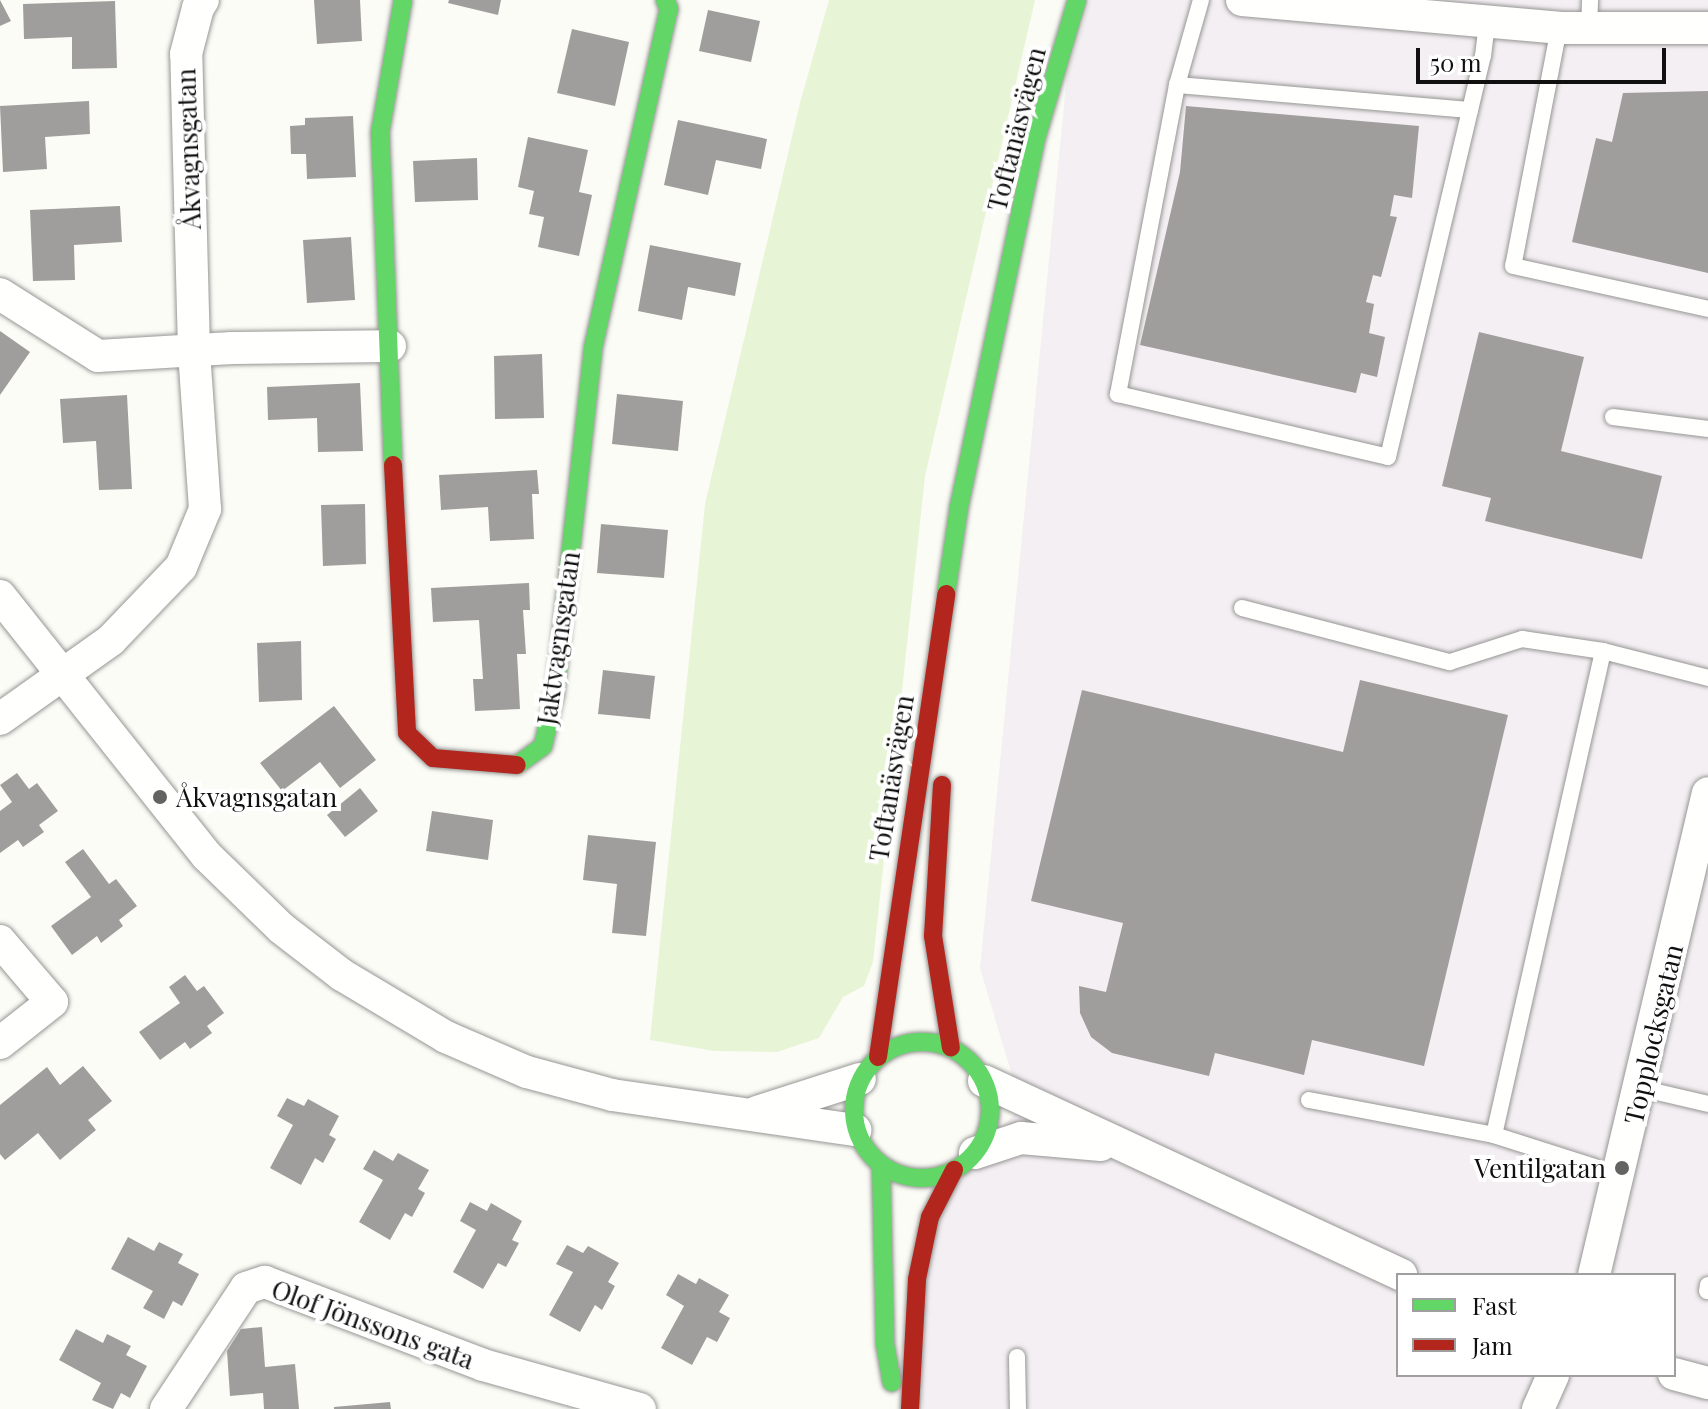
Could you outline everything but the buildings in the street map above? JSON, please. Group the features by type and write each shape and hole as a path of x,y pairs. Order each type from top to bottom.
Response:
{"street":[{"name":"Åkvagnsgatan","path":"0,719 111,640 181,567 205,509 194,350 186,54 203,0"},
{"name":"Jaktvagnsgatan","path":"403,0 380,133 402,686 407,733 433,758 518,765 543,746 555,693 593,348 669,9 665,0"},
{"name":"Toftanäsvägen","path":"856,1130 853,1105 869,1068 959,507 1037,135 1077,0"},
{"path":"1242,0 1487,23 1579,19 1708,28"},
{"path":"0,294 98,356 194,350 390,346"},
{"name":"Toftanäsvägen","path":"945,729 959,507"},
{"path":"0,596 207,856 281,928 342,975 446,1037 527,1072 612,1095 856,1130 865,1149 881,1165 908,1177 932,1178 1021,1138 1058,1139 1140,1152"},
{"name":"Toftanäsvägen","path":"943,761 933,936 951,1048"},
{"name":"Topplocksgatan","path":"1594,1273 1701,857 1708,793"},
{"path":"0,941 52,1002 0,1043"},
{"path":"746,1115 869,1068 896,1046 922,1041 951,1048 971,1062 984,1081 990,1106 987,1130 930,1217 917,1279 910,1409"},
{"path":"984,1081 1397,1273"},
{"path":"881,1165 885,1344 897,1409"},
{"name":"Olof Jönssons gata","path":"166,1409 246,1288 265,1282 483,1365 640,1409"},
{"path":"1676,1375 1708,1383"},
{"path":"1538,1409 1552,1377"}],"lane":[{"path":"1201,0 1177,85 1118,394 1388,457 1470,110 1487,23"},
{"path":"1579,19 1513,266 1708,309"},
{"path":"1177,85 1470,110"},
{"path":"1613,417 1708,429"},
{"path":"1242,608 1450,662 1522,639 1603,651 1708,678"},
{"path":"1494,1135 1603,651"},
{"path":"1640,1088 1708,1104"},
{"path":"1309,1100 1494,1135 1595,1167"},
{"path":"1017,1357 1018,1409"}],"shaded area":[{"path":"1090,0 1708,0 1708,1409 923,1409 916,1228 1021,1106 980,968 1067,74"}],"green space":[{"path":"829,0 1035,0 925,476 873,962 864,986 843,997 819,1038 777,1052 714,1051 650,1040 705,504 800,103"}],"traffic: fast":[{"path":"393,465 380,133 403,0"},
{"path":"517,765 543,746 555,693 593,348 669,9 665,0"},
{"path":"946,594 959,507 1037,135 1077,0"},
{"path":"922,1042 948,1047 970,1062 985,1084 990,1110 985,1136 970,1158 948,1173 922,1178 896,1173 874,1158 859,1136 854,1110 859,1084 874,1062 896,1047 922,1042"},
{"path":"881,1165 885,1344 892,1382"}],"traffic: jam":[{"path":"393,465 407,733 433,758 517,765"},
{"path":"878,1057 946,594"},
{"path":"942,785 933,936 951,1048"},
{"path":"910,1409 917,1279 930,1217 954,1170"}],"place":[{"name":"Åkvagnsgatan","path":"160,797"},
{"name":"Ventilgatan","path":"1622,1168"}]}
